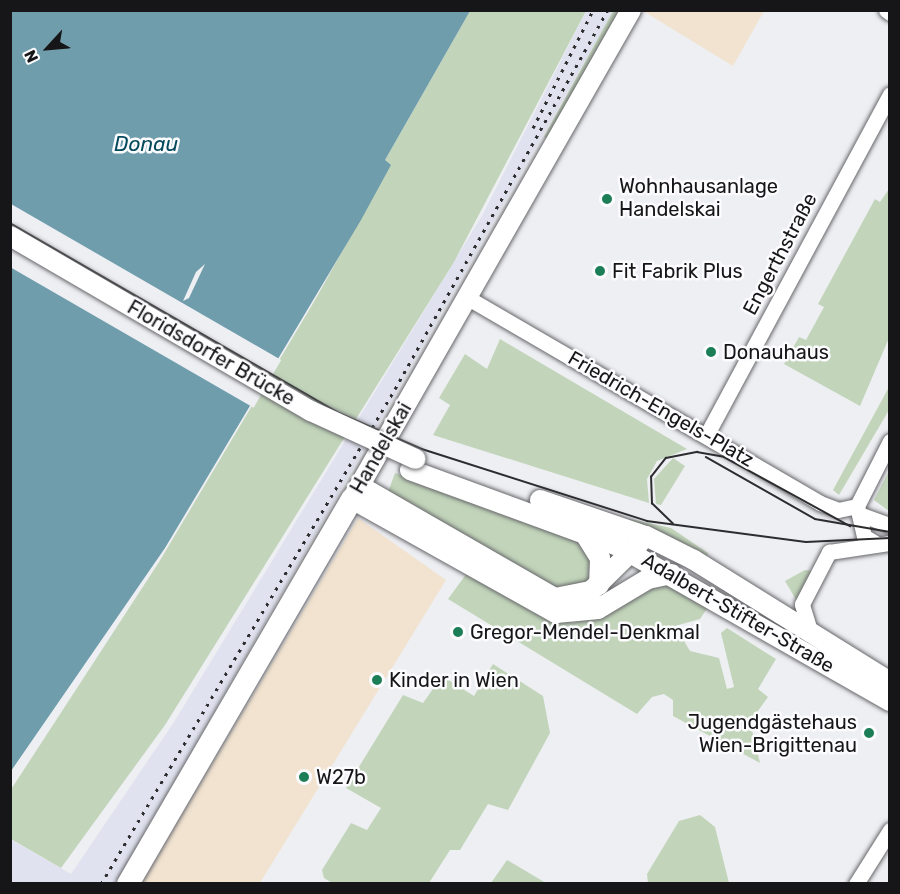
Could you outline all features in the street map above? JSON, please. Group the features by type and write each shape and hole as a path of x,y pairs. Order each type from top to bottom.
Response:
{"highway":[{"name":"Handelskai","path":"128,884 356,493"}],"main road":[{"name":"Handelskai","path":"356,493 631,10"},
{"name":"Floridsdorfer Brücke","path":"10,236 311,411 413,465"},
{"name":"Floridsdorfer Brücke","path":"10,250 307,423 413,465"},
{"path":"413,465 583,531 600,558 599,585"},
{"path":"413,465 646,536 635,554 620,596"},
{"path":"356,493 548,596 576,598 599,585 635,554"},
{"path":"356,493 546,610 586,613 648,579 671,574"},
{"name":"Adalbert-Stifter-Straße","path":"583,531 635,554 890,701"},
{"name":"Adalbert-Stifter-Straße","path":"646,536 712,571 812,637 890,682"}],"street":[{"name":"Engerthstraße","path":"707,434 890,94"},
{"name":"Friedrich-Engels-Platz","path":"468,298 707,434 820,503 838,510 858,510 890,525"},
{"path":"883,543 864,536 858,510 890,441"},
{"path":"812,637 802,604 829,552 883,543"},
{"path":"856,884 890,830"}],"shaded area":[{"path":"643,10 764,11 733,66"},
{"path":"586,11 613,11 117,883 11,883 10,839 71,874 174,722 483,214"},
{"path":"358,518 446,580 260,883 141,884"}],"green space":[{"path":"470,11 586,11 454,262 165,725 61,868 11,839 10,791 159,562 315,300 390,166 385,160"},
{"path":"613,11 621,11 548,139 544,137"},
{"path":"889,189 889,338 860,406 784,364 799,337 806,340 824,307 818,304 875,199 880,202"},
{"path":"500,339 687,449 657,461 647,479 649,503 433,435 450,405 439,398 465,354 487,369"},
{"path":"889,387 889,410 839,495 833,490"},
{"path":"673,458 685,466 661,505 656,504 654,479"},
{"path":"889,471 890,511 874,500"},
{"path":"395,473 576,541 588,549 595,568 587,584 562,591 388,492"},
{"path":"630,519 671,528 708,553 707,561 629,524"},
{"path":"805,570 813,571 798,603 785,581"},
{"path":"467,573 572,623 607,616 644,586 667,581 708,607 700,619 675,626 690,651 719,658 727,689 734,687 721,633 727,628 776,659 758,689 768,697 750,722 760,763 673,716 673,700 664,694 652,697 637,714 448,599"},
{"path":"493,664 543,696 550,733 508,810 488,804 460,850 450,850 429,883 332,883 324,878 322,870 351,823 367,830 381,808 346,788 403,695 423,703 442,676 474,696"},
{"path":"700,815 715,827 729,883 648,883 647,874 679,821"},
{"path":"507,860 546,883 491,883"}],"water":[{"name":"Donau","path":"11,11 470,11 385,160 391,165 361,220 165,548 11,771","holes":["205,264 189,298 183,301 196,272"]}],"pier":[{"path":"11,204 281,360 254,408 10,267"}],"tram line":[{"path":"10,223 339,413 422,449 647,521 806,542 890,538"},
{"path":"673,524 652,504 651,477 666,458 697,452 724,457 850,526"},
{"path":"706,457 815,519 890,532"}],"railway":[{"path":"533,128 593,10"},
{"path":"101,884 395,389 608,10"}],"place":[{"name":"Wohnhausanlage Handelskai","path":"607,199"},
{"name":"Fit Fabrik Plus","path":"600,271"},
{"name":"Donauhaus","path":"711,352"},
{"name":"Gregor-Mendel-Denkmal","path":"458,632"},
{"name":"Kinder in Wien","path":"377,680"},
{"name":"Jugendgästehaus Wien-Brigittenau","path":"869,733"},
{"name":"W27b","path":"304,777"}]}
